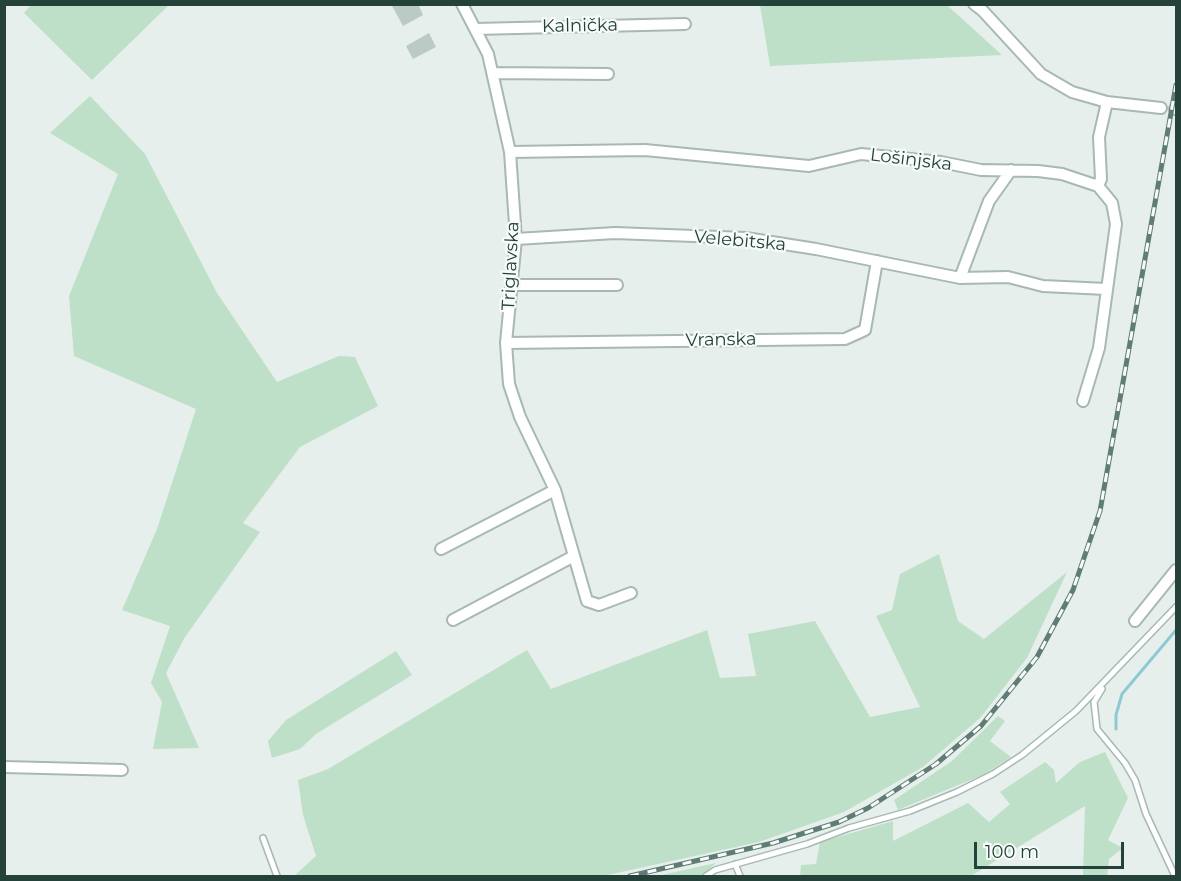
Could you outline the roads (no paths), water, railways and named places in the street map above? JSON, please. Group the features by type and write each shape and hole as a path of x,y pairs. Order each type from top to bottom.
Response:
{"street":[{"name":"Triglavska","path":"462,4 488,54 510,152 516,239 506,343 509,384 520,417 555,490 587,601 599,605 631,593"},
{"path":"974,4 1041,74 1071,92 1107,102 1161,108"},
{"name":"Kalnička","path":"475,29 685,24"},
{"path":"493,73 608,74"},
{"path":"1083,401 1099,348 1116,224 1112,203 1098,186 1101,179 1099,137 1107,102"},
{"name":"Lošinjska","path":"510,152 645,150 809,166 861,154 941,162 981,170 1062,174 1098,186"},
{"path":"960,278 989,201 1011,170"},
{"name":"Velebitska","path":"516,239 615,233 747,238 960,278 1008,277 1043,286 1106,289"},
{"name":"Vranska","path":"506,343 845,339 865,330 877,261"},
{"path":"512,285 617,285"},
{"path":"441,549 555,490"},
{"path":"453,620 574,556"},
{"path":"1135,621 1176,570"},
{"path":"4,767 122,770"}],"lane":[{"path":"706,876 715,870 807,844 957,792 1022,755 1076,711 1176,607"},
{"path":"1106,681 1094,702 1097,729 1136,780 1146,814 1175,876"},
{"path":"263,838 277,876"},
{"path":"735,864 740,876"}],"waterway":[{"path":"1116,729 1116,715 1122,694 1176,630"}],"railway":[{"path":"630,876 773,843 839,822 868,808 936,764 981,726 1037,657 1073,590 1100,511 1176,85"}]}
